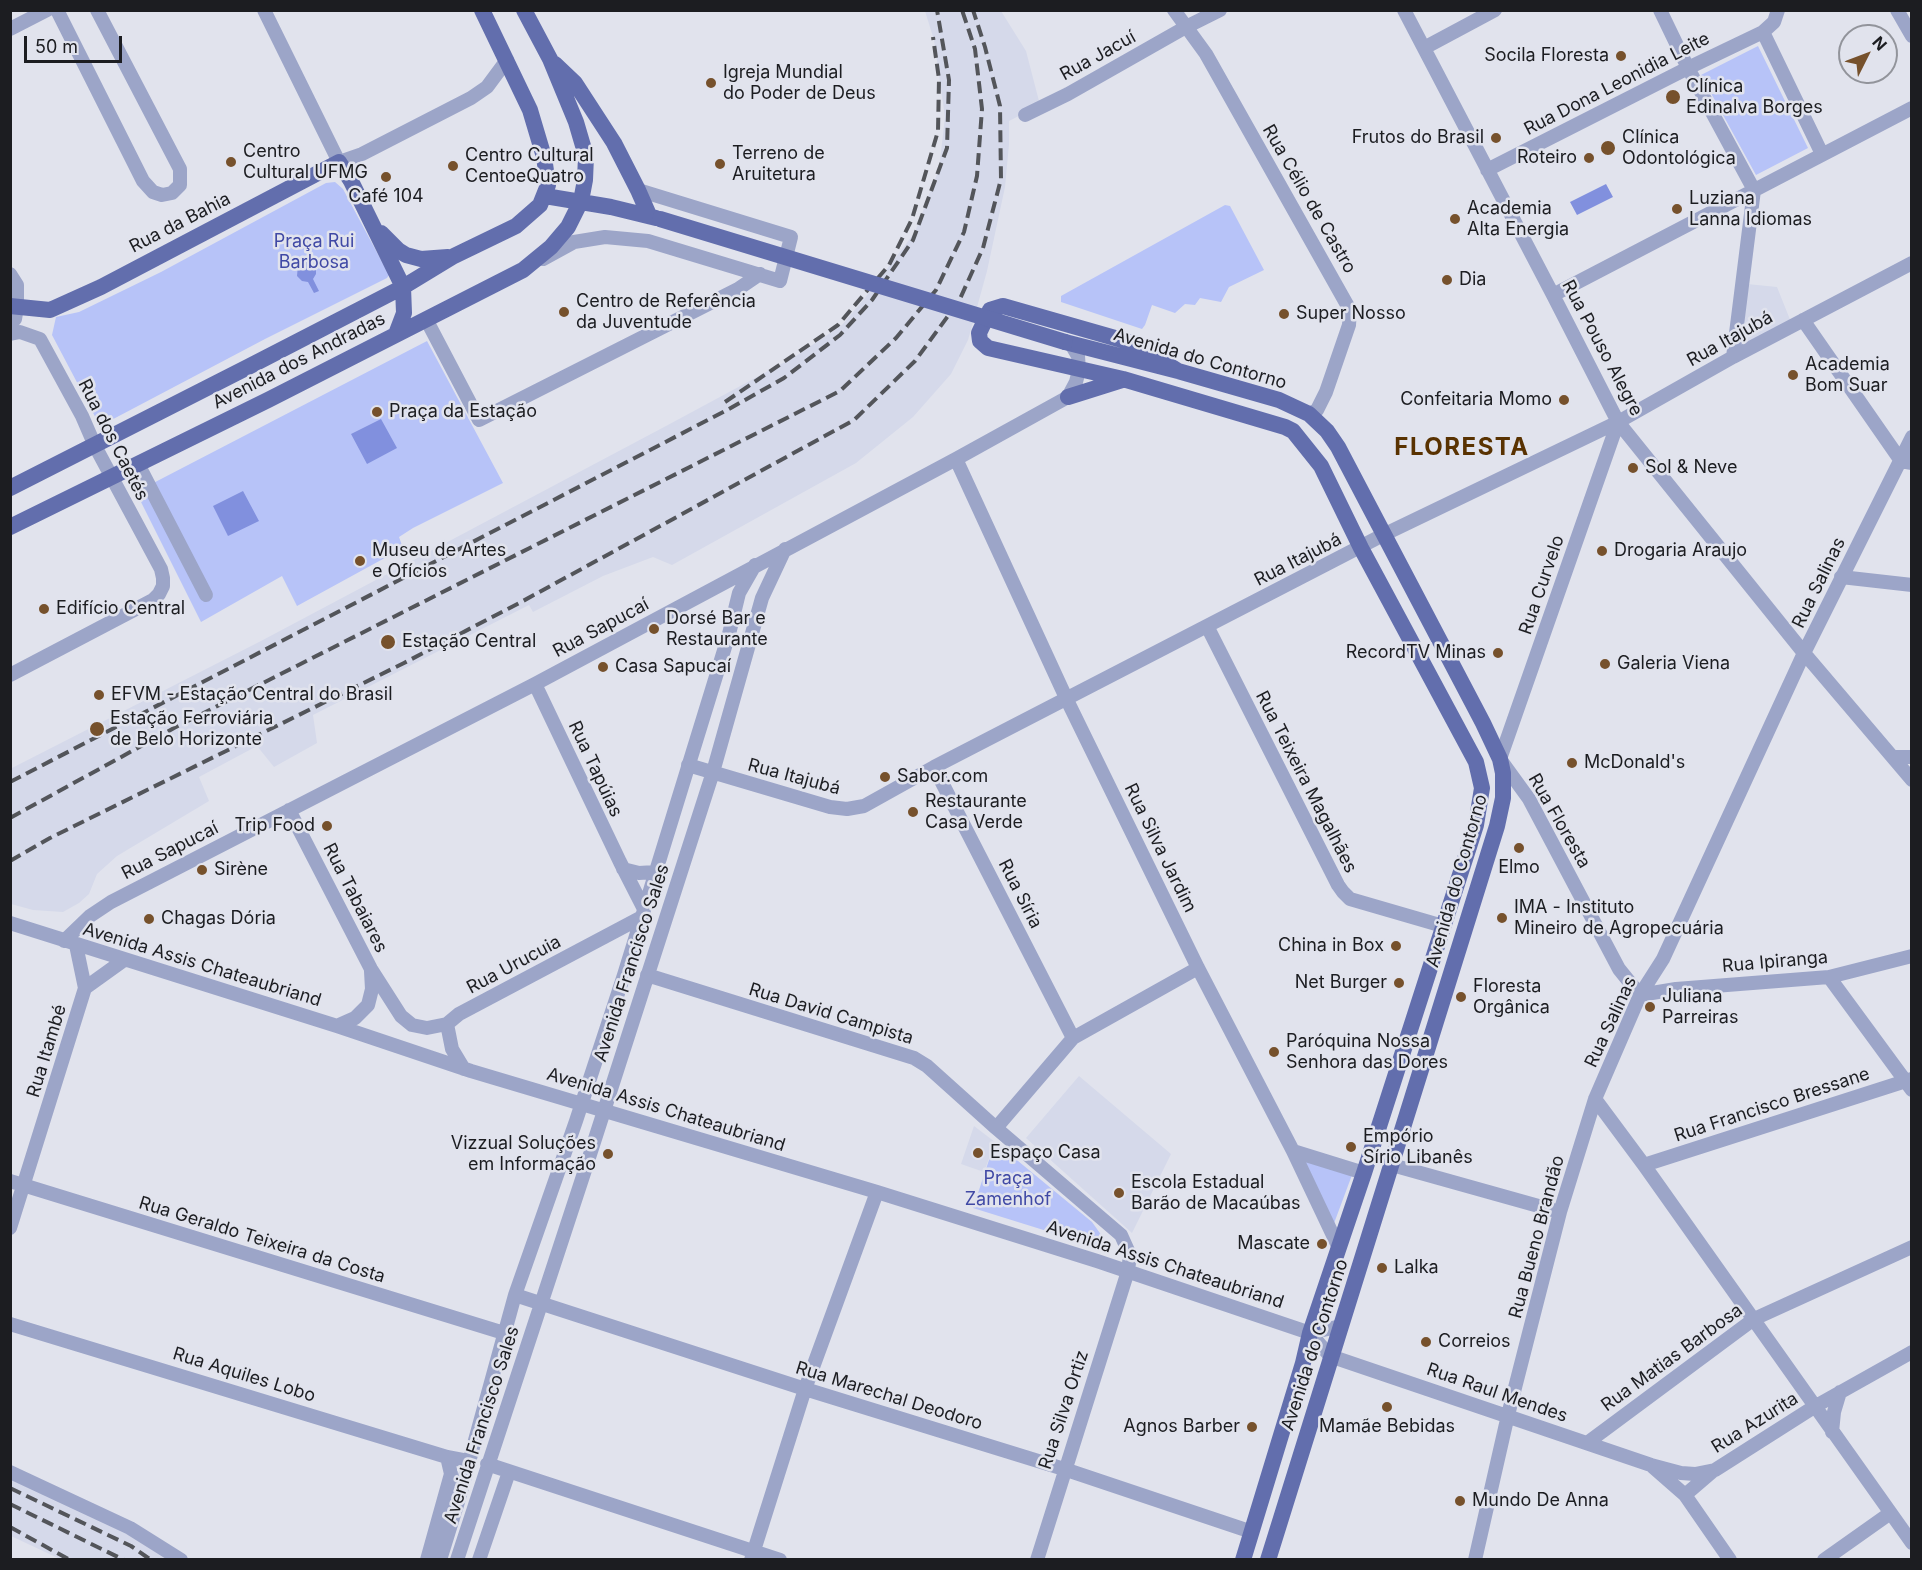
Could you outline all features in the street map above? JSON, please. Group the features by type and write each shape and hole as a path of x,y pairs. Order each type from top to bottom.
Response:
{"main road":[{"path":"482,10 530,110 544,157 548,185 545,196"},
{"path":"524,10 550,59 576,122 586,156 581,201"},
{"path":"550,59 575,83 614,143 654,217"},
{"path":"339,162 371,221 402,287 404,313 396,334"},
{"name":"Rua da Bahia","path":"14,307 50,310 101,287 339,162"},
{"name":"Avenida do Contorno","path":"545,196 581,201 654,217 1068,343 1279,400 1309,414 1327,431 1338,447 1500,759 1503,798 1497,826 1268,1560"},
{"name":"Avenida dos Andradas","path":"10,488 402,287 454,256 516,226 540,206 545,196"},
{"name":"Avenida dos Andradas","path":"10,527 112,478 523,270 551,246 568,227 581,201"},
{"path":"371,221 398,250 406,255 422,260 454,256"},
{"name":"Avenida do Contorno","path":"1178,371 1136,345 1003,306 990,310 979,333 981,341 988,348 1123,380 1293,431 1321,466 1361,548 1476,762 1481,777 1481,801 1476,825 1365,1173 1310,1333 1243,1560"},
{"path":"1068,397 1123,380"},
{"path":"1476,762 1500,759"}],"street":[{"path":"10,29 47,10"},
{"path":"57,10 142,181 153,192 162,195 172,194 180,185 180,169 97,10"},
{"path":"264,10 339,162"},
{"name":"Rua Célio de Castro","path":"1173,10 1206,54 1350,310 1349,325 1326,392 1317,410 1309,414"},
{"name":"Rua Jacuí","path":"1025,115 1068,94 1220,10"},
{"name":"Rua Pouso Alegre","path":"1404,10 1617,422 1804,653 1911,780"},
{"path":"1425,48 1495,10"},
{"path":"1660,10 1688,68 1754,190 1733,357"},
{"path":"1778,10 1774,22 1763,32 1822,154"},
{"path":"1897,10 1911,36"},
{"name":"Rua Dona Leonidia Leite","path":"1487,170 1763,32"},
{"name":"Rua da Bahia","path":"339,162 362,154 471,98 487,87 507,60"},
{"path":"1553,295 1911,108"},
{"path":"523,270 574,242 605,237 648,241 780,281 791,237 638,189"},
{"name":"Rua Itajubá","path":"688,765 830,807 847,809 864,806 934,767 1383,535 1617,422 1733,357 1911,263"},
{"path":"10,274 17,285 15,319 10,324"},
{"path":"426,319 479,420 738,289 760,274"},
{"path":"1803,320 1906,462"},
{"name":"Rua dos Caetés","path":"10,334 20,332 40,339 161,569 163,586 153,600 10,675"},
{"path":"1068,343 1078,356 1079,370 1068,397"},
{"name":"Rua Sapucaí","path":"68,942 90,916 111,902 535,684 1068,397"},
{"name":"Rua Curvelo","path":"1500,759 1617,422"},
{"name":"Rua Salinas","path":"1595,1099 1640,995 1663,959 1841,577 1906,462 1911,437"},
{"name":"Rua Silva Jardim","path":"956,459 1067,700 1198,968 1293,1151 1339,1248"},
{"path":"138,464 206,595"},
{"name":"Avenida Francisco Sales","path":"457,1560 713,772 762,598 785,549"},
{"name":"Avenida Francisco Sales","path":"440,1560 515,1295 562,1164 643,913 729,634 739,593 755,565"},
{"path":"1841,577 1911,585"},
{"name":"Rua Teixeira Magalhães","path":"1207,626 1338,885 1350,899 1443,926"},
{"name":"Rua Tapúias","path":"535,684 643,913"},
{"path":"1893,758 1911,756"},
{"name":"Rua Floresta","path":"1500,759 1529,799 1619,969 1640,995"},
{"name":"Rua Síria","path":"934,767 1073,1038"},
{"name":"Rua Tabaiares","path":"289,810 371,969 372,989 368,1005 355,1018 337,1026"},
{"path":"623,869 639,873 656,872"},
{"name":"Rua Urucuia","path":"447,1024 459,1014 643,913"},
{"name":"Avenida Assis Chateaubriand","path":"10,924 337,1026 464,1069 877,1192 1128,1271 1310,1333"},
{"name":"Rua Itambé","path":"68,942 85,988"},
{"name":"Rua Ipiranga","path":"1640,995 1676,989 1829,977 1911,956"},
{"name":"Rua Itambé","path":"10,1228 85,988 124,960"},
{"path":"996,1128 1073,1038 1198,968"},
{"path":"371,969 401,1016 412,1024 427,1028 447,1024 452,1049 464,1069"},
{"name":"Rua David Campista","path":"647,975 914,1058 927,1066 1121,1235 1130,1255 1128,1271"},
{"path":"1829,977 1909,1083"},
{"name":"Rua Francisco Bressane","path":"1644,1165 1909,1083"},
{"path":"1595,1099 1754,1319 1911,1543"},
{"name":"Rua Bueno Brandão","path":"1475,1560 1508,1415 1560,1212 1595,1099"},
{"path":"1293,1151 1365,1173"},
{"path":"1392,1165 1560,1212"},
{"name":"Rua Geraldo Teixeira da Costa","path":"10,1181 504,1334"},
{"path":"752,1555 805,1389 877,1192"},
{"name":"Rua Matias Barbosa","path":"1587,1443 1754,1319 1911,1247"},
{"name":"Rua Silva Ortiz","path":"1036,1560 1128,1271"},
{"name":"Rua Marechal Deodoro","path":"515,1295 540,1305 805,1389 1064,1468 1252,1532"},
{"name":"Rua Aquiles Lobo","path":"10,1324 447,1457 468,1461"},
{"path":"1330,1356 1310,1333 1341,1326"},
{"name":"Rua Azurita","path":"1685,1495 1715,1470 1814,1407 1911,1352"},
{"name":"Rua Raul Mendes","path":"1330,1356 1508,1415 1651,1466"},
{"path":"1832,1432 1834,1412 1840,1392"},
{"name":"Avenida Francisco Sales","path":"427,1560 451,1474 447,1457"},
{"path":"488,1464 752,1555 780,1560"},
{"path":"1651,1466 1685,1495 1730,1560"},
{"name":"Rua Azurita","path":"1651,1466 1688,1473 1715,1470"},
{"path":"10,1472 130,1528 181,1560"},
{"path":"479,1560 509,1472"},
{"path":"1824,1560 1889,1514"}],"shaded area":[{"path":"925,11 1001,11 1026,51 1040,105 1009,121 1005,187 987,271 968,340 951,374 913,417 856,463 672,565 653,557 603,576 533,612 529,605 313,715 317,743 274,767 257,746 199,777 209,801 117,856 97,874 89,894 63,912 33,910 11,904 10,769 261,641 666,426 796,356 842,325 915,232 939,169 945,117 934,40"},
{"path":"1606,184 1613,197 1577,215 1570,202"},
{"path":"306,262 313,264 316,268 313,279 319,291 314,293 308,282 302,281 297,276 298,265"},
{"path":"1747,284 1777,287 1791,322 1741,347"},
{"path":"381,419 397,448 367,464 351,434"},
{"path":"243,491 259,521 228,536 213,506"},
{"name":"Escola Estadual Barão de Macaúbas","path":"1079,1076 1171,1154 1132,1233 1026,1138"},
{"name":"Espaço Casa","path":"974,1126 995,1142 984,1172 961,1164"},
{"path":"10,1479 125,1532 173,1559 60,1559 11,1536"}],"green space":[{"path":"1758,46 1808,148 1756,175 1701,75"},
{"name":"Praça Rui Barbosa","path":"335,182 343,189 389,275 387,278 100,426 52,335 56,317 79,312 161,272 326,183"},
{"path":"1225,205 1230,206 1264,270 1229,287 1221,302 1200,298 1195,305 1185,304 1175,313 1152,305 1142,329 1061,302 1061,296"},
{"name":"Praça da Estação","path":"427,341 503,483 413,528 399,537 403,548 297,606 282,576 201,622 136,492"},
{"name":"Praça Zamenhof","path":"995,1142 1092,1222 1102,1236 1101,1245 1098,1247 973,1208"},
{"path":"1302,1159 1352,1175 1333,1226"}],"railway":[{"path":"10,782 729,409 784,378 840,335 872,300 913,240 947,148 949,80 937,10"},
{"path":"10,818 174,728 840,391 896,338 936,290 964,232 977,176 982,109 975,49 962,10"},
{"path":"10,861 50,838 404,663 523,601 854,420 915,361 959,301 983,248 1001,179 1000,106 973,10"},
{"path":"725,402 838,325 889,265 912,219 938,131 939,79 933,37"},
{"path":"10,1488 131,1546 151,1560"},
{"path":"10,1504 124,1560"},
{"path":"10,1527 70,1560"}],"place":[{"name":"Socila Floresta","path":"1621,56"},
{"name":"Igreja Mundial do Poder de Deus","path":"711,83"},
{"name":"Clínica Edinalva Borges","path":"1673,97"},
{"name":"Frutos do Brasil","path":"1496,138"},
{"name":"Clínica Odontológica","path":"1608,148"},
{"name":"Roteiro","path":"1589,158"},
{"name":"Centro Cultural UFMG","path":"231,162"},
{"name":"Terreno de Aruitetura","path":"720,164"},
{"name":"Centro Cultural CentoeQuatro","path":"453,166"},
{"name":"Café 104","path":"386,177"},
{"name":"Luziana Lanna Idiomas","path":"1677,209"},
{"name":"Academia Alta Energia","path":"1455,219"},
{"name":"Dia","path":"1447,280"},
{"name":"Centro de Referência da Juventude","path":"564,312"},
{"name":"Super Nosso","path":"1284,314"},
{"name":"Academia Bom Suar","path":"1793,375"},
{"name":"Confeitaria Momo","path":"1564,400"},
{"name":"Praça da Estação","path":"377,412"},
{"name":"Sol & Neve","path":"1633,468"},
{"name":"Drogaria Araujo","path":"1602,551"},
{"name":"Museu de Artes e Ofícios","path":"360,561"},
{"name":"Edifício Central","path":"44,609"},
{"name":"Dorsé Bar e Restaurante","path":"654,629"},
{"name":"Estação Central","path":"388,642"},
{"name":"RecordTV Minas","path":"1498,653"},
{"name":"Galeria Viena","path":"1605,664"},
{"name":"Casa Sapucaí","path":"603,667"},
{"name":"EFVM - Estação Central do Brasil","path":"99,695"},
{"name":"Estação Ferroviária de Belo Horizonte","path":"97,729"},
{"name":"McDonald's","path":"1572,763"},
{"name":"Sabor.com","path":"885,777"},
{"name":"Restaurante Casa Verde","path":"913,812"},
{"name":"Trip Food","path":"327,826"},
{"name":"Elmo","path":"1519,848"},
{"name":"Sirène","path":"202,870"},
{"name":"IMA - Instituto Mineiro de Agropecuária","path":"1502,918"},
{"name":"Chagas Dória","path":"149,919"},
{"name":"China in Box","path":"1396,946"},
{"name":"Net Burger","path":"1399,983"},
{"name":"Floresta Orgânica","path":"1461,997"},
{"name":"Juliana Parreiras","path":"1650,1007"},
{"name":"Paróquina Nossa Senhora das Dores","path":"1274,1052"},
{"name":"Empório Sírio Libanês","path":"1351,1147"},
{"name":"Espaço Casa","path":"978,1153"},
{"name":"Vizzual Soluções em Informação","path":"608,1154"},
{"name":"Escola Estadual Barão de Macaúbas","path":"1119,1193"},
{"name":"Mascate","path":"1322,1244"},
{"name":"Lalka","path":"1382,1268"},
{"name":"Correios","path":"1426,1342"},
{"name":"Mamãe Bebidas","path":"1387,1407"},
{"name":"Agnos Barber","path":"1252,1427"},
{"name":"Mundo De Anna","path":"1460,1501"}],"district":[{"name":"FLORESTA","path":"1462,448"}]}
